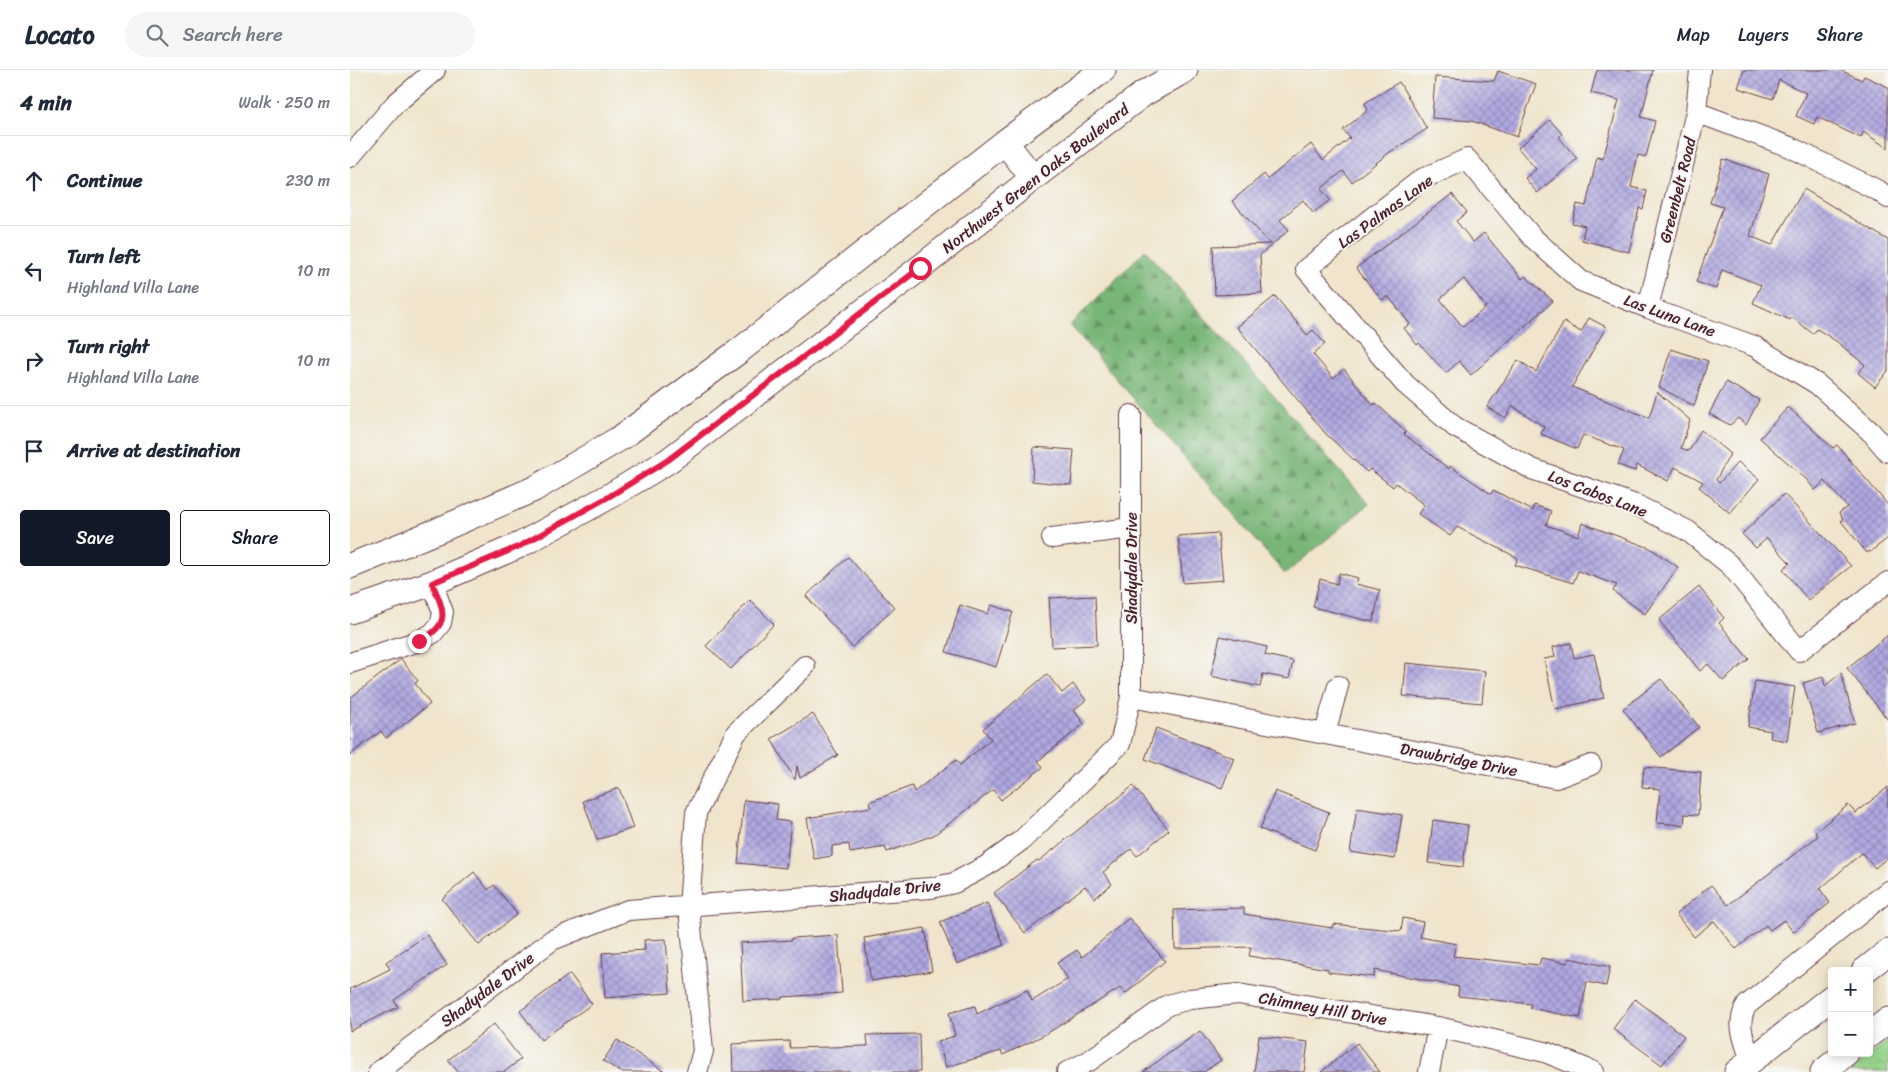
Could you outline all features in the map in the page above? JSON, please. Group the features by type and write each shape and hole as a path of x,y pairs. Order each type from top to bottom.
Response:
{"main road":[{"path":"350,566 534,489 622,437 739,351 1005,142 1103,70"},
{"name":"Northwest Green Oaks Boulevard","path":"350,611 432,583 520,546 610,496 668,460 920,268 1143,94 1185,70"},
{"path":"1005,142 1033,178"},
{"path":"1869,967 1888,952"},
{"path":"1744,1066 1828,1000"},
{"path":"1873,1032 1888,1020"},
{"path":"1822,1072 1841,1057"}],"street":[{"path":"350,157 395,104 435,70"},
{"name":"Greenbelt Road","path":"1648,308 1696,112 1700,70"},
{"path":"1696,112 1790,146 1888,198"},
{"name":"Las Luna Lane","path":"1468,159 1532,238 1581,281 1648,308 1754,346 1817,384 1871,432 1888,452"},
{"name":"Las Palmas Lane","path":"1306,269 1422,179 1468,159"},
{"name":"Los Cabos Lane","path":"1306,269 1405,384 1456,427 1532,469 1638,506 1688,531 1731,566 1799,651 1888,582"},
{"name":"Shadydale Drive","path":"378,1072 552,940 628,910 931,888 954,883 986,866 1022,840 1120,744 1131,697 1131,416"},
{"path":"1052,538 1131,528"},
{"path":"350,663 428,636 440,625 443,618 443,609 432,583"},
{"path":"697,1072 702,1051 688,907 696,813 736,733 805,666"},
{"path":"1325,733 1338,686"},
{"name":"Drawbridge Drive","path":"1131,697 1556,778 1591,764"},
{"path":"1744,1066 1741,1014 1746,1005 1888,892"},
{"name":"Chimney Hill Drive","path":"1067,1072 1090,1061 1168,1005 1190,999 1238,994 1438,1028 1545,1052 1594,1072"},
{"path":"1429,1072 1438,1028"}],"green space":[{"path":"1145,250 1369,504 1285,574 1070,325"},
{"path":"1888,1041 1888,1072 1849,1072 1868,1057 1873,1057 1873,1053"}],"building":[{"path":"1597,70 1653,70 1641,117 1655,121 1646,157 1638,155 1631,187 1647,191 1643,209 1639,208 1629,252 1582,240 1585,226 1572,223 1577,204 1586,206 1597,157 1603,159 1619,100 1591,93"},
{"path":"1744,70 1840,70 1862,80 1864,76 1888,87 1888,148 1863,132 1861,138 1817,117 1814,124 1796,116 1806,93 1779,80 1773,99 1738,88"},
{"path":"1498,71 1536,84 1517,137 1472,121 1432,118 1435,77 1494,81"},
{"path":"1399,82 1427,129 1390,152 1352,182 1343,171 1321,189 1330,200 1313,213 1303,200 1280,220 1289,230 1260,255 1262,293 1215,295 1213,246 1270,244 1232,201 1264,174 1268,179 1311,144 1323,160 1350,138 1343,130 1368,110 1365,103"},
{"path":"1550,120 1562,134 1559,137 1577,159 1537,193 1525,178 1536,169 1518,148"},
{"path":"1723,159 1769,174 1750,236 1772,245 1804,189 1888,240 1888,371 1875,387 1858,373 1865,365 1836,341 1817,329 1813,334 1792,317 1790,320 1753,303 1761,285 1722,270 1716,289 1696,282 1723,207 1710,203"},
{"path":"1452,194 1467,212 1456,221 1473,242 1484,233 1522,279 1525,276 1553,301 1471,375 1459,361 1446,373 1419,343 1417,345 1404,328 1410,324 1388,296 1382,300 1356,268","holes":["1464,279 1486,307 1463,327 1440,299"]},
{"path":"1275,296 1307,335 1313,330 1325,344 1313,354 1333,378 1344,369 1373,405 1376,403 1406,432 1404,434 1449,469 1450,466 1491,494 1493,490 1533,511 1534,505 1551,511 1546,525 1578,536 1582,523 1650,548 1678,567 1645,614 1613,591 1617,585 1578,571 1573,583 1515,565 1518,558 1457,527 1450,536 1418,514 1424,505 1396,483 1393,487 1370,469 1367,472 1326,434 1237,327"},
{"path":"1589,318 1606,327 1572,387 1649,418 1657,392 1690,420 1681,448 1689,451 1701,430 1730,454 1716,480 1719,483 1738,462 1759,479 1730,513 1699,487 1703,482 1675,467 1668,481 1637,465 1635,471 1618,465 1624,450 1583,435 1577,449 1541,434 1544,427 1513,406 1505,418 1487,407 1518,360 1536,372 1564,322 1581,332"},
{"path":"1671,349 1708,361 1694,406 1659,387"},
{"path":"1726,382 1759,400 1746,425 1738,418 1730,425 1709,414"},
{"path":"1788,407 1833,448 1837,445 1888,505 1888,538 1870,552 1867,553 1841,521 1843,519 1839,513 1847,507 1825,481 1815,490 1807,480 1760,438"},
{"path":"1034,447 1074,450 1071,485 1032,481"},
{"path":"1784,494 1851,566 1808,600 1783,569 1790,563 1767,538 1756,548 1742,534"},
{"path":"1218,533 1223,580 1183,583 1178,536"},
{"path":"848,557 895,608 852,647 806,596"},
{"path":"1339,573 1358,578 1356,584 1380,590 1373,622 1313,607 1320,579 1337,584"},
{"path":"1699,587 1724,618 1719,623 1749,659 1723,681 1708,664 1700,671 1659,620"},
{"path":"1095,596 1097,645 1052,647 1049,598"},
{"path":"750,600 774,624 731,669 706,646"},
{"path":"960,605 988,614 991,605 1013,612 996,667 946,652"},
{"path":"1888,635 1888,720 1847,668"},
{"path":"1220,636 1267,647 1265,655 1293,661 1289,679 1263,674 1260,687 1211,676"},
{"path":"1571,643 1574,658 1594,654 1604,698 1555,709 1544,659 1555,657 1553,647"},
{"path":"401,659 418,681 415,683 430,704 386,738 381,731 350,755 350,698"},
{"path":"1406,663 1485,671 1482,703 1403,696"},
{"path":"1841,673 1855,723 1818,733 1803,683 1823,677 1825,686"},
{"path":"1047,674 1062,693 1073,684 1086,700 1074,710 1084,724 1038,761 1043,767 1001,800 993,790 934,835 887,852 885,847 850,853 849,844 832,846 832,856 814,859 807,818 871,807 869,802 912,786 914,792 956,760 960,765 991,739 983,729"},
{"path":"1661,679 1699,727 1661,757 1623,709"},
{"path":"1755,681 1795,687 1787,741 1770,738 1771,731 1748,727"},
{"path":"813,714 838,755 800,778 797,766 795,780 771,739"},
{"path":"1156,728 1234,758 1222,788 1145,759"},
{"path":"1644,767 1701,772 1698,815 1685,814 1684,825 1657,823 1660,789 1642,787"},
{"path":"1133,786 1169,830 1137,856 1131,849 1103,872 1112,884 1095,898 1085,886 1025,933 994,893 1037,860 1039,861"},
{"path":"1888,787 1888,857 1875,868 1862,853 1820,889 1830,903 1793,932 1784,920 1770,930 1766,925 1736,949 1714,921 1694,937 1676,914 1711,885 1728,905 1818,836 1815,832 1848,805 1856,813"},
{"path":"619,788 633,828 597,840 583,801"},
{"path":"1275,791 1329,812 1315,850 1260,829"},
{"path":"744,800 778,804 776,820 791,822 786,868 738,863"},
{"path":"1357,808 1402,815 1395,859 1350,852"},
{"path":"1433,820 1468,825 1463,867 1428,863"},
{"path":"474,872 488,890 494,885 517,914 479,945 442,899"},
{"path":"987,903 1004,945 957,964 940,922"},
{"path":"1244,908 1244,914 1332,928 1333,924 1401,931 1403,918 1423,922 1420,937 1456,944 1453,956 1539,965 1541,958 1568,963 1569,958 1610,967 1606,986 1587,982 1580,1018 1530,1008 1531,1004 1458,996 1459,987 1375,970 1374,977 1328,972 1328,969 1249,956 1251,947 1175,949 1174,910"},
{"path":"1129,918 1165,961 1125,994 1120,988 1046,1034 1003,1055 1001,1051 946,1067 938,1041 955,1036 949,1013 975,1006 977,1014 1027,990 1032,1001 1068,979 1057,963 1077,950 1082,957"},
{"path":"925,928 932,971 871,981 864,938"},
{"path":"427,935 447,965 394,1000 398,1007 350,1031 350,989 390,969 386,962"},
{"path":"838,935 842,993 743,1001 740,943"},
{"path":"666,939 670,993 605,998 602,953 645,950 644,940"},
{"path":"570,974 592,1004 541,1040 520,1011"},
{"path":"1635,999 1684,1036 1662,1065 1613,1029"},
{"path":"494,1024 521,1059 504,1072 458,1072 448,1060"},
{"path":"1200,1031 1221,1060 1204,1072 1143,1072"},
{"path":"919,1034 920,1072 733,1072 732,1044 789,1041 790,1048 868,1046 867,1035"},
{"path":"1259,1036 1308,1042 1304,1072 1254,1072"},
{"path":"617,1040 665,1072 621,1072 603,1061"},
{"path":"1357,1043 1380,1072 1321,1072"}],"route":[{"path":"419,641 437,629 443,618 442,605 432,583 520,546 610,496 668,460 920,268"}]}
